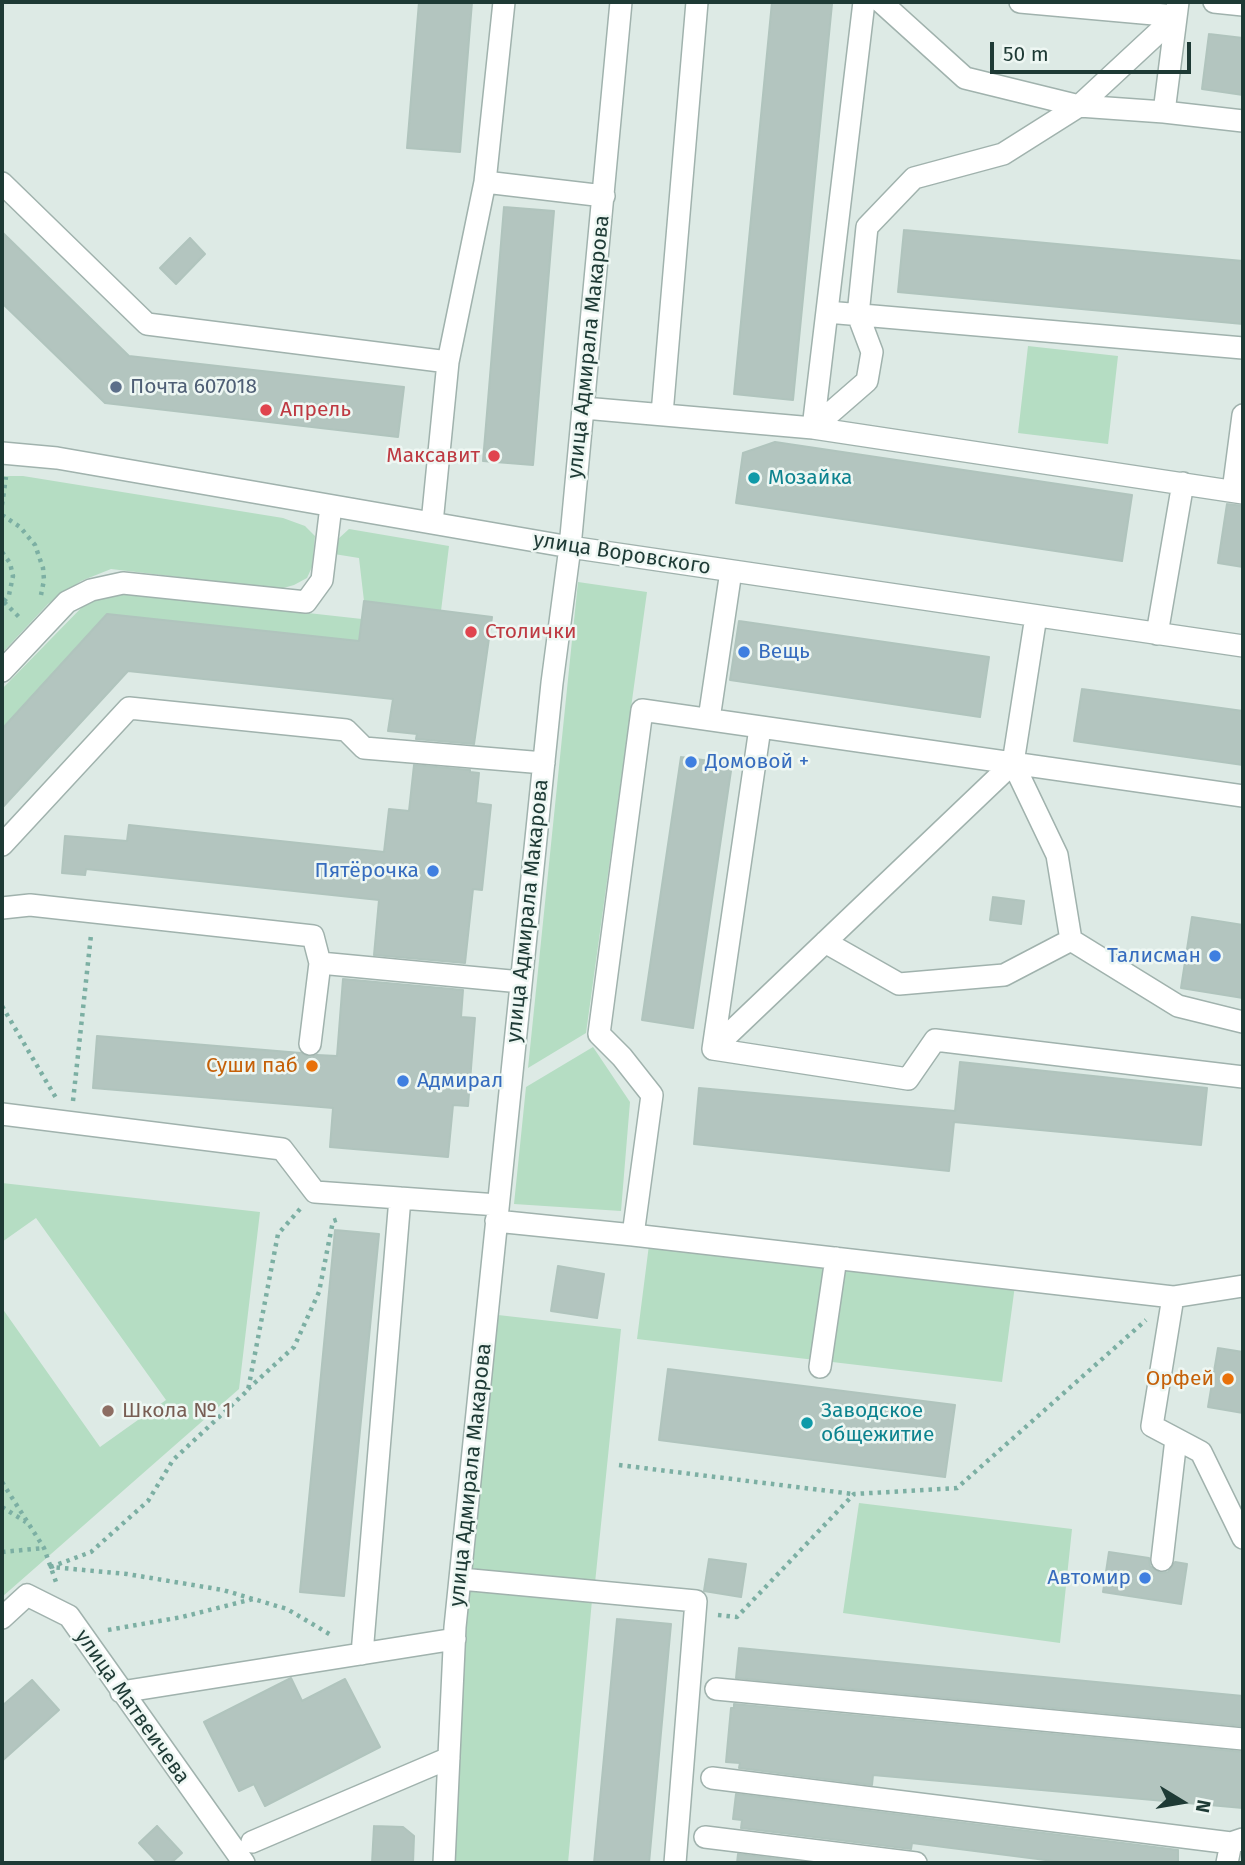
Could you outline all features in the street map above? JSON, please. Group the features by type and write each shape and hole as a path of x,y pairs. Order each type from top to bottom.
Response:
{"street":[{"path":"432,523 448,362 485,182 504,2"},
{"name":"улица Адмирала Макарова","path":"444,1863 455,1639 544,763 570,547 621,2"},
{"path":"662,414 697,2"},
{"path":"813,428 864,2"},
{"path":"881,2 965,78 1079,106 1243,121"},
{"path":"1020,2 1177,9"},
{"path":"1213,2 1243,5"},
{"path":"813,428 867,381 872,352 858,315 867,227 914,178 1003,154 1079,106 1177,9"},
{"path":"1164,112 1177,9"},
{"path":"485,182 604,196"},
{"path":"2,183 147,324 448,362"},
{"path":"827,312 1243,348"},
{"path":"584,408 813,428 1238,492 1243,415"},
{"name":"улица Воровского","path":"2,453 57,458 570,547 1243,646"},
{"path":"1157,634 1183,483"},
{"path":"2,671 66,601 91,590 123,583 306,602 322,580 331,506"},
{"path":"709,719 731,571"},
{"path":"1036,616 1013,763 1057,855 1071,940 1178,1006 1243,1022"},
{"path":"2,845 129,708 346,730 365,748 544,763"},
{"path":"634,1235 652,1095 622,1057 599,1034 642,710 1243,796"},
{"path":"713,1049 761,728"},
{"path":"713,1049 1013,763"},
{"path":"2,908 30,905 313,936 320,963 310,1044"},
{"path":"825,942 899,984 1004,975 1071,940"},
{"path":"320,963 521,982"},
{"path":"713,1049 908,1079 935,1040 1243,1077"},
{"path":"2,1114 282,1149 314,1192 400,1198 634,1235 1173,1297 1243,1286"},
{"path":"362,1654 400,1198"},
{"path":"820,1367 836,1258"},
{"path":"1173,1297 1152,1426 1201,1452 1235,1504 1243,1538"},
{"path":"1162,1560 1176,1439"},
{"path":"461,1579 696,1601 675,1863"},
{"name":"улица Матвеичева","path":"2,1618 27,1595 69,1616 244,1863"},
{"path":"121,1692 455,1639"},
{"path":"716,1689 1243,1739"},
{"path":"252,1842 449,1758"},
{"path":"712,1778 1234,1848"},
{"path":"705,1837 916,1863"}],"path":[{"path":"2,505 6,476"},
{"path":"2,515 20,527 35,545 44,580 39,604"},
{"path":"2,552 10,564 13,576 9,594 3,603 26,625"},
{"path":"71,1122 93,912"},
{"path":"2,1006 71,1122"},
{"path":"248,1390 278,1234 314,1192"},
{"path":"51,1567 91,1552 148,1501 173,1460 294,1347 319,1292 333,1221 344,1217"},
{"path":"619,1465 854,1494 957,1488 1173,1297"},
{"path":"2,1482 44,1548 69,1616"},
{"path":"695,1614 737,1616 854,1494"},
{"path":"2,1507 29,1525"},
{"path":"2,1552 44,1548"},
{"path":"51,1567 223,1590 287,1609 362,1654"},
{"path":"81,1635 254,1599"}],"green space":[{"path":"1028,346 1118,356 1108,444 1018,433"},
{"path":"2,476 23,476 283,518 305,526 315,536 312,567 307,578 280,589 111,569 81,581 48,604 2,653"},
{"path":"349,529 449,546 441,611 364,601 359,558 334,554 337,540"},
{"path":"578,582 647,592 586,1033 528,1068"},
{"path":"128,593 362,619 359,641 107,614 2,729 2,689 87,602"},
{"path":"593,1047 630,1102 621,1211 514,1204 526,1087"},
{"name":"Школа № 1","path":"2,1183 260,1212 239,1389 2,1597 2,1308 100,1447 166,1400 36,1218 2,1242"},
{"path":"650,1237 1016,1278 1002,1382 637,1339"},
{"path":"498,1315 621,1329 595,1583 470,1569"},
{"path":"859,1503 1072,1529 1060,1643 843,1613"},
{"path":"468,1588 592,1600 568,1863 453,1863"}],"building":[{"path":"419,2 472,2 460,152 407,148"},
{"path":"772,2 832,4 793,400 734,394"},
{"path":"1209,34 1243,38 1243,95 1202,89"},
{"path":"504,207 554,211 533,465 483,461"},
{"path":"904,230 1243,261 1243,324 898,292"},
{"path":"2,232 129,356 404,387 398,437 105,403 2,303"},
{"path":"190,238 205,254 176,284 160,268"},
{"path":"775,442 1132,495 1122,561 736,503 743,453"},
{"path":"1227,504 1243,506 1243,567 1218,563"},
{"path":"364,601 492,617 474,744 416,739 417,734 388,731 393,699 128,671 2,808 2,729 107,614 359,641"},
{"path":"739,621 989,657 980,717 730,680"},
{"path":"1082,689 1243,711 1243,765 1074,741"},
{"path":"681,757 732,764 693,1028 642,1020"},
{"path":"414,765 479,773 476,803 491,805 482,890 473,889 465,963 374,955 379,900 86,869 85,875 62,873 65,836 127,841 129,825 384,852 389,809 409,811"},
{"path":"993,897 1024,901 1021,924 990,920"},
{"name":"Талисман","path":"1192,917 1243,925 1243,998 1181,988"},
{"name":"Адмирал","path":"343,979 463,990 461,1017 475,1018 468,1106 453,1105 448,1157 330,1147 333,1108 93,1088 97,1036 301,1053 309,1057 337,1056"},
{"path":"960,1062 1207,1088 1201,1145 954,1122 949,1171 694,1144 699,1088 955,1111"},
{"path":"335,1230 379,1234 344,1596 300,1592"},
{"path":"558,1266 604,1274 597,1318 551,1311"},
{"name":"Орфей","path":"1218,1348 1243,1352 1243,1413 1208,1407"},
{"name":"Заводское общежитие","path":"668,1369 955,1405 945,1477 659,1440"},
{"name":"Автомир","path":"1109,1552 1149,1558 1150,1566 1160,1573 1168,1572 1175,1562 1187,1564 1181,1604 1103,1592"},
{"path":"709,1559 746,1564 741,1597 704,1591"},
{"path":"617,1619 671,1624 649,1863 594,1863"},
{"path":"739,1648 1243,1696 1243,1726 736,1678"},
{"path":"291,1678 302,1701 345,1679 380,1747 265,1806 254,1784 239,1791 204,1722"},
{"path":"32,1680 59,1710 2,1761 2,1706"},
{"path":"734,1704 1243,1752 1243,1808 873,1775 872,1785 739,1768 740,1763 726,1762 731,1708 734,1708"},
{"path":"736,1794 1178,1850 1178,1863 1069,1863 912,1843 911,1849 741,1828 742,1820 733,1819"},
{"path":"157,1826 182,1853 171,1863 158,1863 139,1843"},
{"path":"374,1826 403,1827 414,1836 413,1863 372,1863"},
{"path":"738,1854 811,1863 737,1863"}],"place":[{"name":"Почта 607018","path":"116,387"},
{"name":"Апрель","path":"266,410"},
{"name":"Максавит","path":"494,456"},
{"name":"Мозайка","path":"754,478"},
{"name":"Столички","path":"471,632"},
{"name":"Вещь","path":"744,652"},
{"name":"Домовой +","path":"691,762"},
{"name":"Пятёрочка","path":"433,871"},
{"name":"Талисман","path":"1215,956"},
{"name":"Суши паб","path":"312,1066"},
{"name":"Адмирал","path":"403,1081"},
{"name":"Орфей","path":"1228,1379"},
{"name":"Школа № 1","path":"108,1411"},
{"name":"Заводское общежитие","path":"807,1423"},
{"name":"Автомир","path":"1145,1578"}]}
